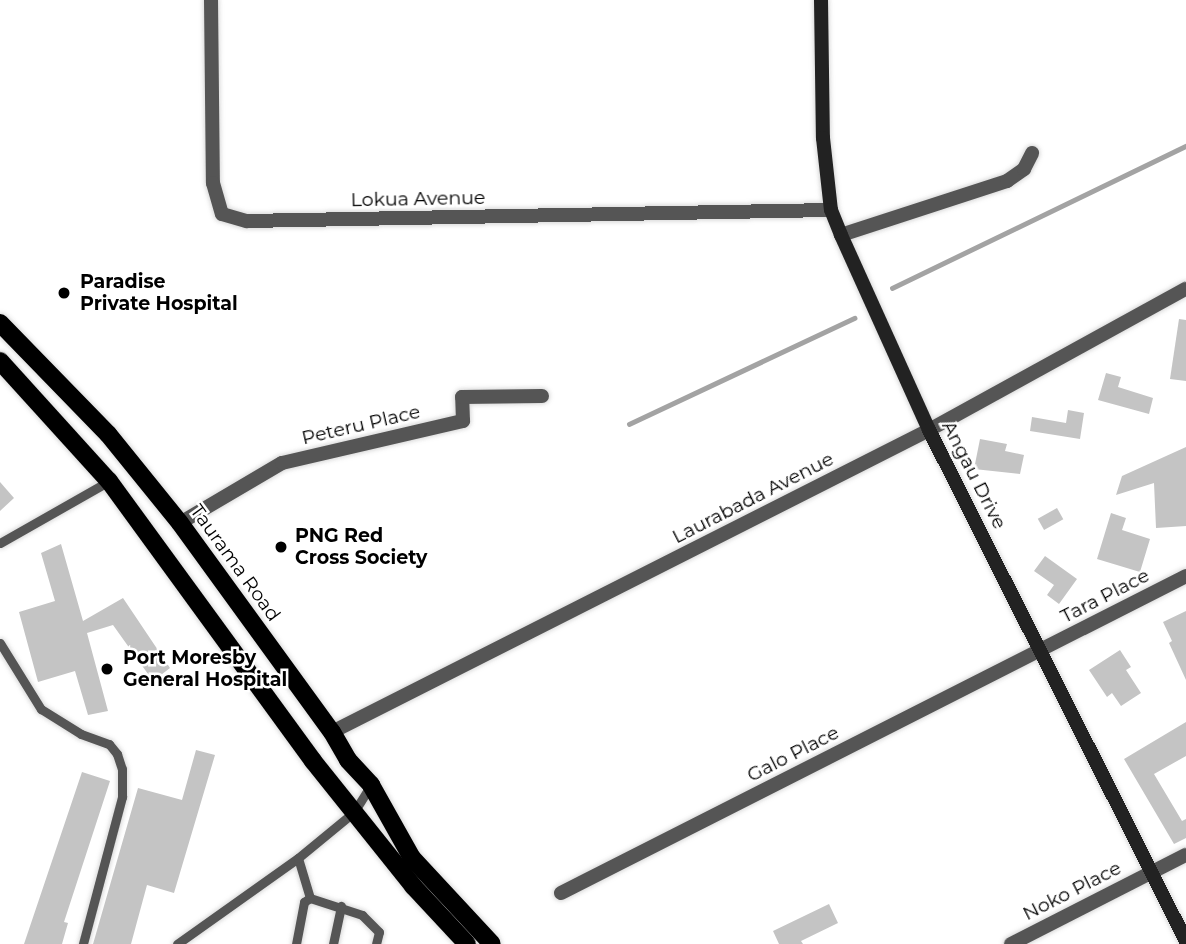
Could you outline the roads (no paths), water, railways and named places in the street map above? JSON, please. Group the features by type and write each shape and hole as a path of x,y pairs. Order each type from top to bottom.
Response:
{"main road":[{"name":"Taurama Road","path":"0,323 108,433 180,523 332,732 348,760 371,785 412,858 492,944"},
{"path":"0,361 109,481 354,812 413,886 467,944"}],"street":[{"name":"Lokua Avenue","path":"211,0 213,183 222,214 247,221 831,211"},
{"name":"Angau Drive","path":"821,0 823,138 831,211 929,430 1186,941"},
{"path":"841,235 1007,181 1024,169 1032,153"},
{"name":"Laurabada Avenue","path":"332,732 929,430 1186,289"},
{"name":"Peteru Place","path":"180,523 282,463 463,421 462,397 542,396"},
{"name":"Tara Place","path":"1041,650 1186,576"},
{"name":"Galo Place","path":"561,892 1041,650"},
{"name":"Noko Place","path":"1011,944 1186,855"}],"lane":[{"path":"0,543 109,481"},
{"path":"0,643 41,709 80,734 108,744 117,754 122,769 122,797 83,944"},
{"path":"177,944 298,858 354,812 371,785"},
{"path":"298,858 310,898"},
{"path":"296,944 304,902 310,898 362,915 379,932 376,944"},
{"path":"333,944 341,906"}],"waterway":[{"path":"892,288 1186,146"},
{"path":"629,424 854,318"}],"place":[{"name":"Paradise Private Hospital","path":"64,293"},
{"name":"PNG Red Cross Society","path":"281,547"},
{"name":"Port Moresby General Hospital","path":"107,669"}]}
